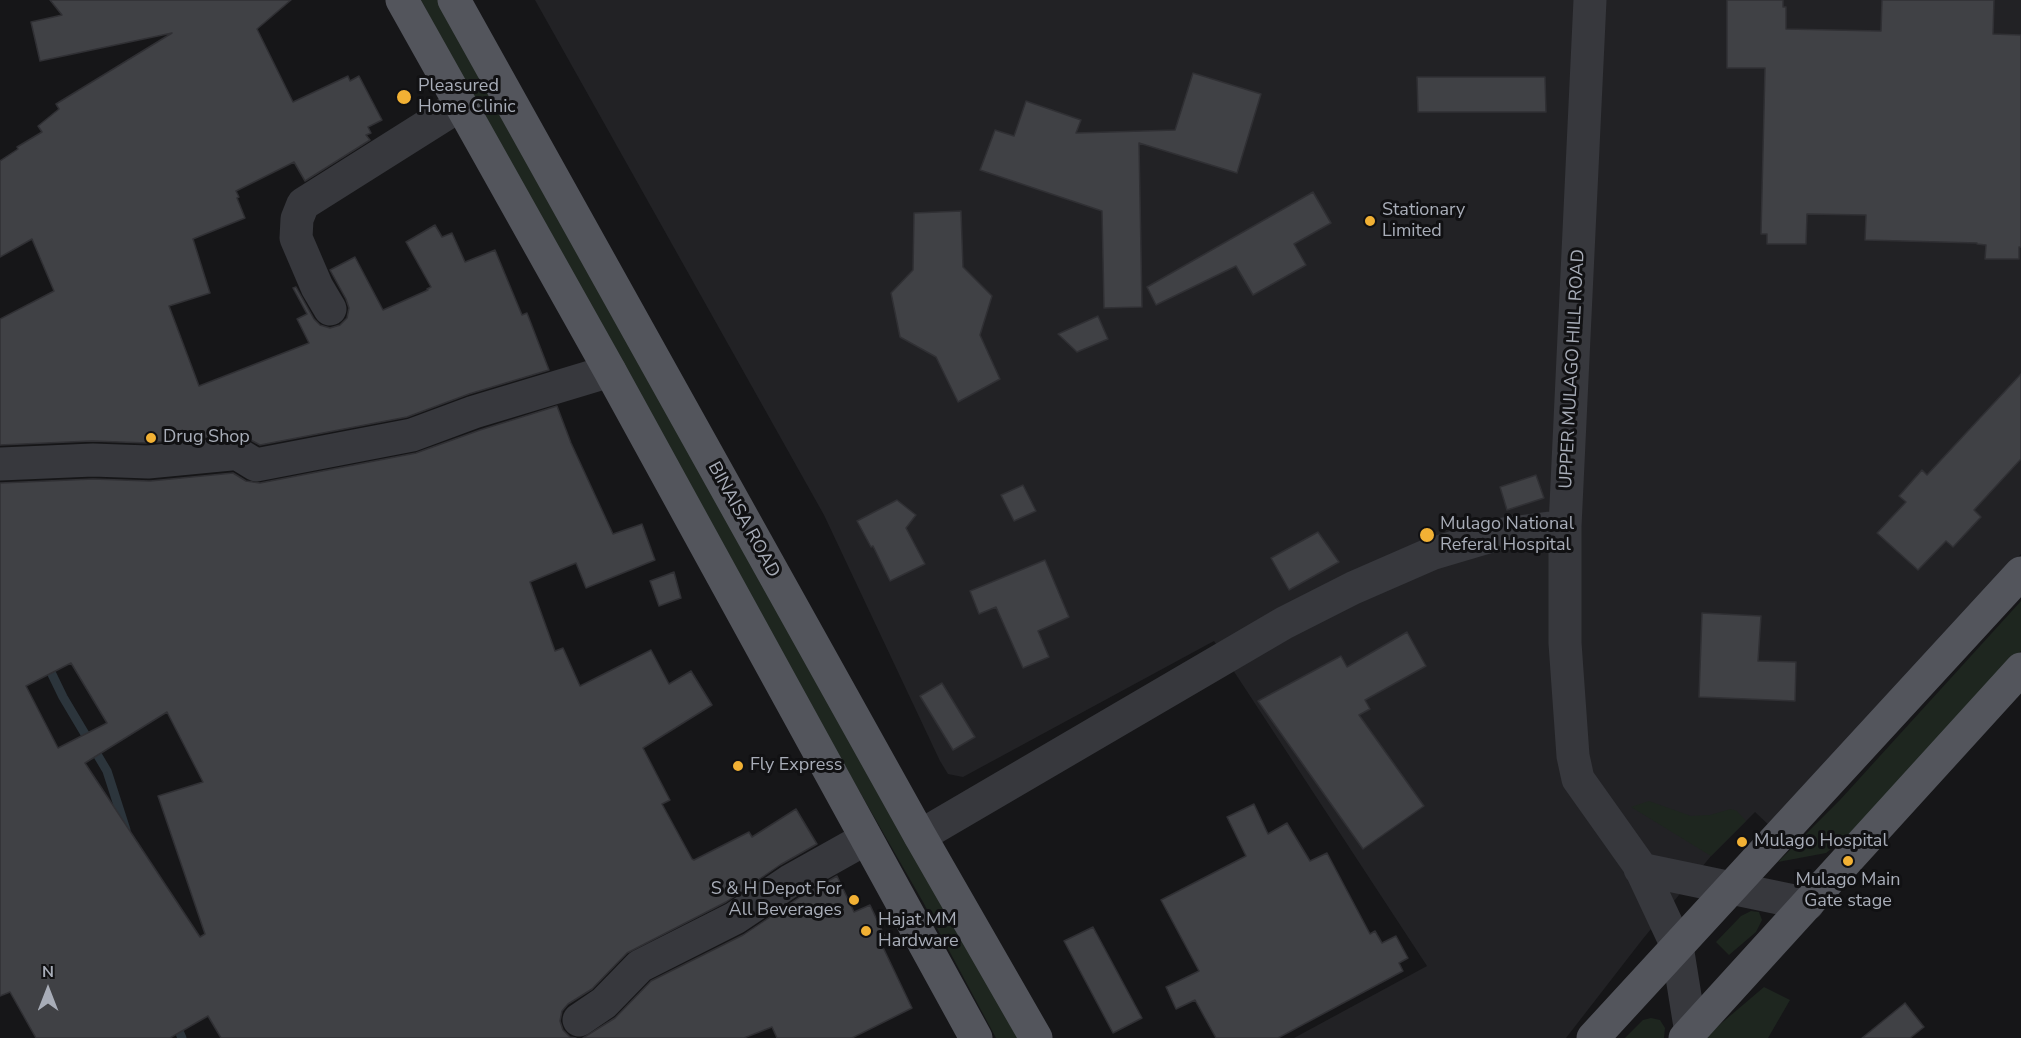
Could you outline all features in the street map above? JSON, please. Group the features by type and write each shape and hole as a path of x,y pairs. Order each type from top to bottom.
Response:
{"main road":[{"path":"402,0 610,371 976,1038"},
{"name":"BINAISA ROAD","path":"454,0 920,836 1036,1038"},
{"path":"1593,1038 2021,573"},
{"path":"1688,1035 2021,669"}],"street":[{"name":"UPPER MULAGO HILL ROAD","path":"1590,0 1565,526 1565,643 1575,770 1581,785 1640,869 1677,946 1688,1035"},
{"path":"330,309 317,287 296,237 297,219 303,204 460,105"},
{"path":"0,464 93,460 148,462 238,454 256,465 412,435 474,412 610,371"},
{"path":"920,836 1284,623 1353,588 1431,554 1495,535 1565,526"},
{"path":"579,1020 604,1003 640,966 735,918 790,881 865,839"},
{"path":"1640,869 1808,904"}],"shaded area":[{"path":"421,0 443,0 1019,1038 996,1038 923,902 800,688 479,109"},
{"name":"Mulago National Referal Hospital","path":"535,0 2021,0 2021,554 1939,641 1773,829 1755,812 1711,856 1566,1038 1294,1038 1427,966 1214,641 963,777 948,774 824,515"},
{"path":"2021,601 2021,651 1868,819 1826,853 1778,862 1839,801"},
{"path":"1649,801 1691,816 1710,815 1731,809 1737,811 1746,821 1711,856 1631,807"},
{"path":"1751,911 1759,912 1762,920 1756,932 1729,955 1716,942 1741,916"},
{"path":"1764,987 1790,1000 1768,1038 1704,1038"},
{"path":"1651,1018 1660,1020 1665,1028 1664,1038 1625,1038 1643,1020"}],"building":[{"path":"50,0 291,0 257,29 293,102 348,76 350,81 359,76 382,120 368,127 371,133 366,135 370,140 305,181 294,162 236,191 245,218 193,239 210,293 169,306 199,386 309,343 297,319 307,314 293,288 296,287 314,319 320,325 330,328 340,325 347,318 349,308 330,270 355,257 383,310 428,290 431,287 406,242 435,225 442,237 452,233 465,262 495,250 522,315 527,313 549,370 469,394 407,417 260,445 247,438 231,435 147,443 92,441 0,445 0,319 54,291 32,239 0,257 0,161 18,149 17,147 42,132 38,126 59,109 56,104 172,33 40,61 31,22 62,15"},
{"path":"1727,0 1783,0 1783,7 1786,7 1786,29 1881,31 1882,0 1994,0 1993,34 2021,35 2021,247 2019,247 2019,259 1985,259 1986,245 1977,243 1865,240 1866,215 1807,214 1806,244 1767,244 1767,234 1761,234 1765,68 1727,68"},
{"path":"1193,73 1261,94 1237,173 1139,143 1142,307 1104,308 1102,211 980,170 995,130 1014,136 1026,101 1081,120 1076,133 1175,130"},
{"path":"1417,77 1545,77 1546,112 1418,112"},
{"path":"1313,192 1331,223 1294,244 1306,265 1253,295 1236,266 1156,305 1147,287"},
{"path":"961,211 963,267 992,296 980,335 1000,379 958,402 936,357 900,337 891,293 913,270 914,213"},
{"path":"1098,316 1108,339 1077,352 1058,334"},
{"path":"2021,374 2021,459 1974,510 1981,517 1953,547 1946,541 1918,570 1877,533 1906,502 1899,496 1922,470 1927,475"},
{"path":"557,406 571,443 613,534 642,524 655,560 586,588 576,563 530,582 555,651 563,648 580,686 651,650 669,684 691,671 712,705 643,748 670,800 662,804 692,859 749,832 752,837 796,809 817,844 780,865 726,902 627,953 592,989 568,1004 562,1011 560,1021 563,1030 570,1037 576,1038 221,1038 208,1016 170,1038 36,1038 10,992 0,996 0,483 93,479 150,481 233,473 246,481 260,483 416,453","holes":["71,663 107,723 58,748 26,686","167,712 203,782 158,796 205,934 200,937 85,763"]},
{"path":"1536,475 1544,498 1507,510 1500,487"},
{"path":"1023,485 1036,511 1014,521 1001,495"},
{"path":"897,500 916,515 906,528 925,564 890,581 873,546 871,547 857,521"},
{"path":"1318,532 1339,562 1289,590 1271,558"},
{"path":"1045,560 1069,617 1038,631 1049,657 1023,668 996,607 979,614 970,591"},
{"path":"674,572 681,598 659,606 650,581"},
{"path":"1702,613 1761,616 1758,661 1796,662 1795,701 1699,697"},
{"path":"1407,632 1426,666 1365,700 1370,709 1359,715 1424,806 1363,849 1258,701 1341,656 1347,667"},
{"path":"942,683 975,737 953,750 920,696"},
{"path":"1254,804 1268,834 1287,823 1310,861 1327,853 1370,934 1375,931 1382,943 1396,936 1408,958 1399,963 1403,971 1278,1038 1216,1038 1195,1000 1176,1009 1166,987 1199,971 1161,900 1246,856 1227,817"},
{"path":"837,876 854,912 870,905 886,939 880,941 912,1008 852,1038 777,1038 772,1027 744,1038 583,1038 615,1018 651,981 743,935 800,897"},
{"path":"1093,927 1142,1018 1113,1033 1064,941"},
{"path":"1905,1003 1924,1027 1910,1038 1862,1038"}],"waterway":[{"path":"47,664 63,697 107,771 126,830"},
{"path":"175,1022 182,1038"}],"place":[{"name":"Pleasured Home Clinic","path":"404,97"},
{"name":"Stationary Limited","path":"1370,221"},
{"name":"Drug Shop","path":"151,438"},
{"name":"Mulago National Referal Hospital","path":"1427,535"},
{"name":"Fly Express","path":"738,766"},
{"name":"Mulago Hospital","path":"1742,842"},
{"name":"Mulago Main Gate stage","path":"1848,861"},
{"name":"S & H Depot For All Beverages","path":"854,900"},
{"name":"Hajat MM Hardware","path":"866,931"}]}
